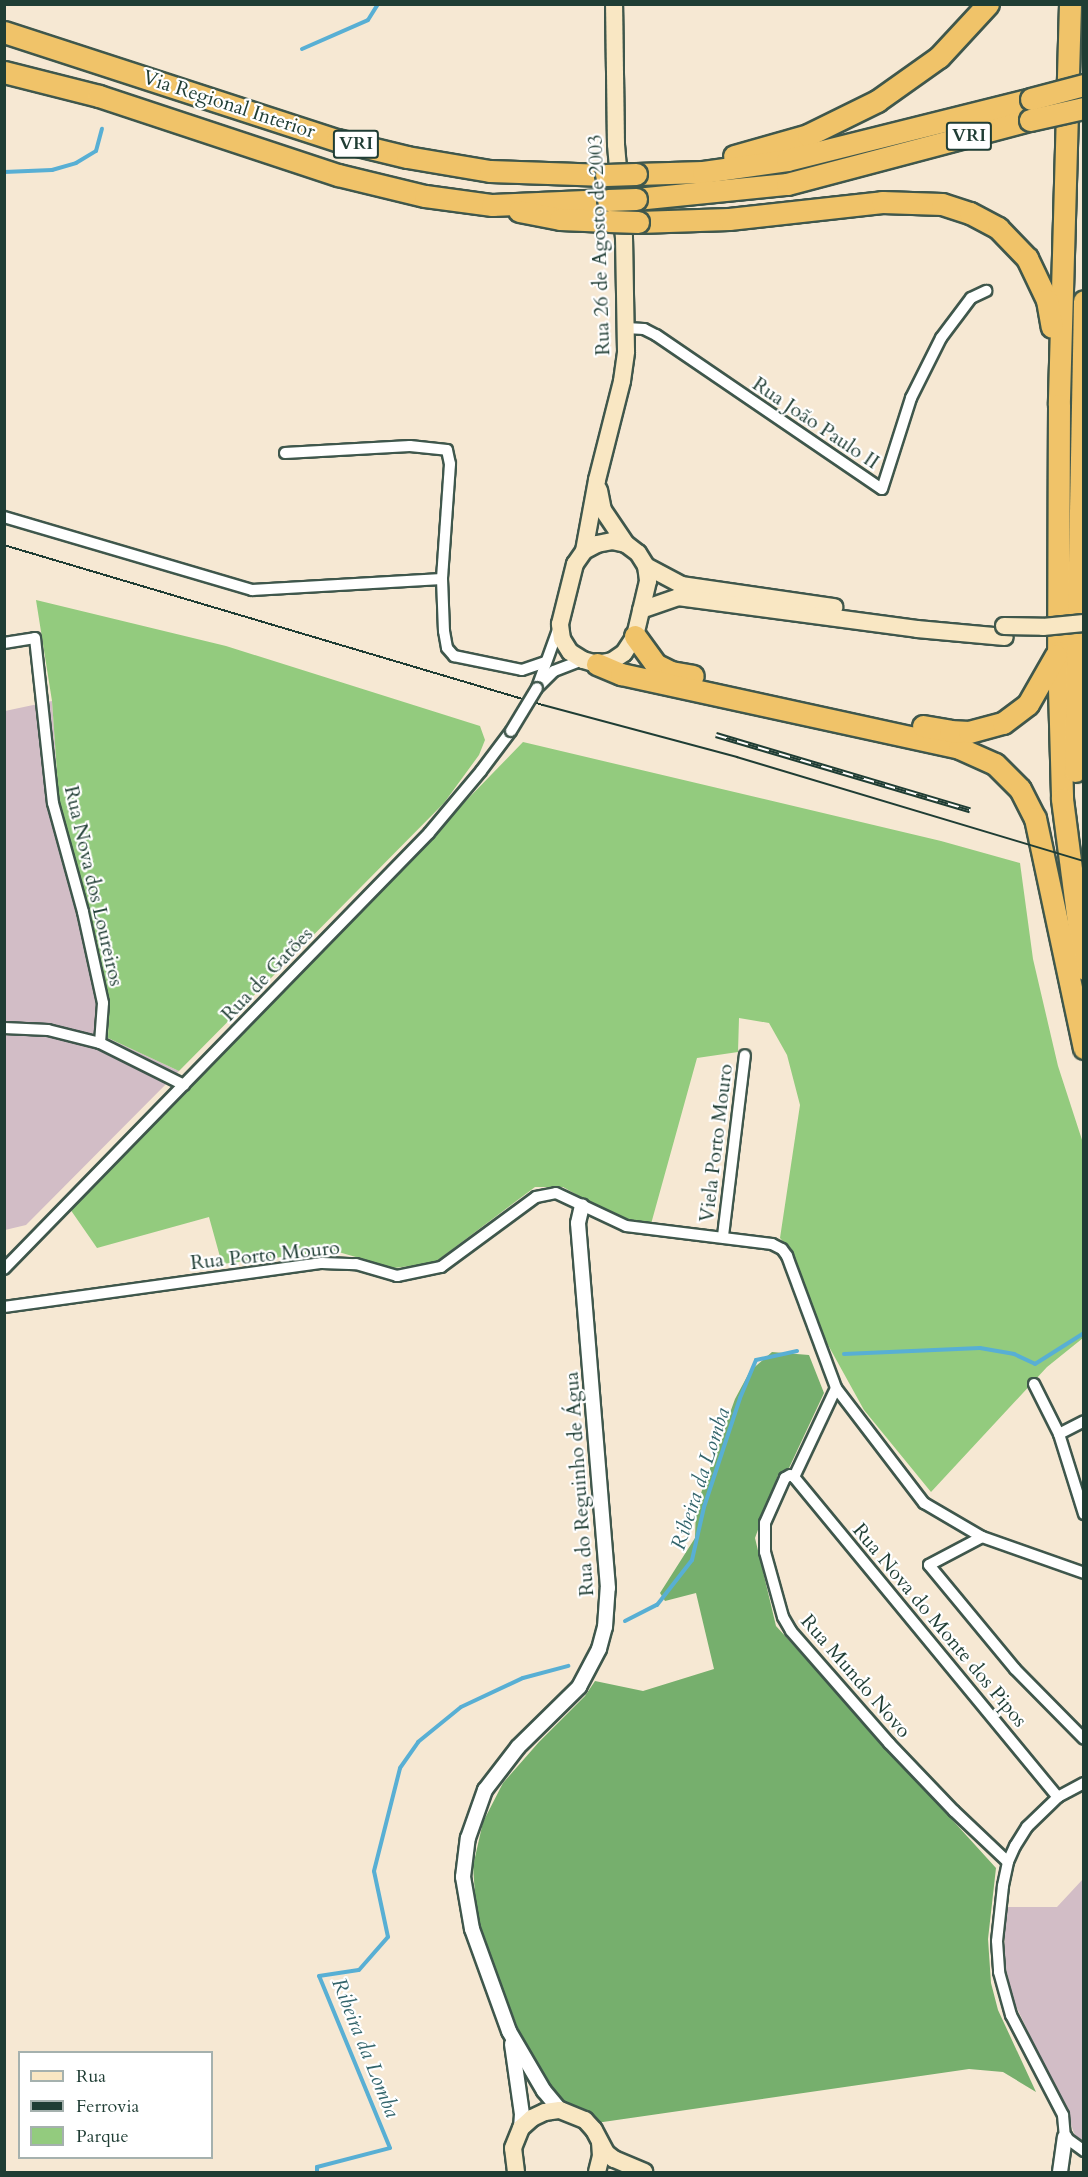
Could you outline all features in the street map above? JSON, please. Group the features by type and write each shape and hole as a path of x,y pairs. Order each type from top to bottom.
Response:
{"highway":[{"path":"636,174 740,155 808,135 877,101 939,57 988,4"},
{"path":"1070,4 1059,405 1058,652 1062,799 1083,969"},
{"name":"Via Regional Interior","path":"4,32 337,140 407,157 489,171 636,174"},
{"name":"Via Regional Interior","path":"4,72 99,96 338,175 425,196 492,205 636,199 787,184 1083,108"},
{"name":"VRI","path":"636,174 703,172 787,160 1083,85"},
{"path":"492,205 560,219 638,222 729,219 882,202 942,204 970,213 998,228 1027,258 1042,290 1054,333 1059,405"},
{"path":"1078,934 1074,797 1083,301"},
{"path":"635,636 655,664 671,672 950,732 988,728 1003,723 1018,713 1039,689 1058,652"},
{"path":"590,662 621,674 958,748 995,764 1020,789 1035,818 1083,1048"}],"main road":[{"name":"Rua 26 de Agosto de 2003","path":"584,552 597,480 622,381 626,351 624,238 616,144 614,4"},
{"name":"Rua 26 de Agosto de 2003","path":"597,480 603,510 626,544"},
{"path":"604,542 626,544 638,553 646,566 648,581 635,636 624,653 612,661 590,662 570,652 562,639 560,624 575,564 584,552 604,542"},
{"path":"646,566 681,585 1005,632 1083,623"},
{"path":"641,610 678,597 917,629 1083,634"},
{"path":"515,2172 513,2148 521,2128 539,2115 560,2110 585,2120 606,2153 614,2159 644,2172"},
{"path":"597,2172 601,2156 600,2143"}],"street":[{"name":"Rua João Paulo II","path":"626,328 644,329 656,335 882,489 911,398 941,338 971,298 986,291"},
{"path":"285,453 410,446 447,450 450,464 442,579 447,648 454,656 522,670 545,662"},
{"path":"4,517 252,590 442,579"},
{"name":"Rua de Gatões","path":"537,688 560,624"},
{"name":"Rua Nova dos Loureiros","path":"4,644 35,638 53,803 83,912 103,1003 100,1043"},
{"name":"Rua de Gatões","path":"4,1269 429,833 481,771 511,731 537,688 554,670 590,662"},
{"path":"4,1028 48,1030 100,1043 184,1085"},
{"name":"Viela Porto Mouro","path":"723,1236 745,1055"},
{"name":"Rua Porto Mouro","path":"4,1307 322,1263 356,1264 397,1276 441,1267 536,1197 555,1193 626,1226 723,1236 772,1244 782,1249 787,1256 836,1388 924,1503 982,1537 1083,1573"},
{"name":"Rua do Reguinho de Água","path":"521,2128 518,2075 509,2031 467,1911 464,1877 468,1838 485,1790 501,1766 579,1686 599,1648 607,1608 608,1588 578,1223 582,1206"},
{"path":"1034,1384 1059,1434 1083,1514"},
{"name":"Rua Mundo Novo","path":"836,1388 794,1477 790,1475 785,1479 765,1523 765,1552 783,1617 791,1631 897,1751 954,1812 1008,1862"},
{"path":"1059,1434 1083,1420"},
{"name":"Rua Nova do Monte dos Pipos","path":"794,1477 1058,1797"},
{"path":"982,1537 928,1565 1015,1669 1083,1740"},
{"path":"1060,2170 1065,2137 1063,2115 1011,2015 1003,1993 997,1941 999,1911 1008,1862 1027,1827 1058,1797 1083,1783"},
{"name":"Rua do Reguinho de Água","path":"509,2031 544,2091 560,2110"},
{"path":"1065,2137 1083,2151"}],"shaded area":[{"path":"52,701 59,801 84,899 88,905 97,960 109,1001 108,1038 179,1071 26,1225 5,1230 5,711"},
{"path":"1083,1879 1083,2145 1076,2139 1067,2113 1014,2002 1004,1961 1006,1907 1057,1907"}],"green space":[{"path":"36,600 226,646 480,726 485,740 479,755 444,803 179,1071 108,1038 109,1001 97,960 88,905 66,842 59,801 52,701"},
{"path":"523,742 941,841 1020,863 1033,959 1058,1066 1083,1143 1083,1338 1047,1367 931,1492 864,1410 822,1334 793,1253 780,1238 800,1105 787,1055 769,1023 739,1018 738,1052 697,1058 651,1224 624,1221 563,1187 535,1187 434,1263 394,1268 335,1251 222,1264 209,1217 97,1248 70,1209"},
{"path":"772,1352 809,1355 824,1393 789,1468 778,1475 755,1538 776,1626 996,1868 988,1939 991,1983 998,2010 1036,2092 1003,2072 969,2069 596,2123 590,2116 550,2092 530,2059 477,1923 473,1866 483,1822 503,1783 539,1742 585,1696 595,1681 643,1691 714,1669 696,1593 665,1601 660,1593 695,1538 696,1507 735,1399 750,1371"}],"waterway":[{"path":"302,49 368,20 378,4"},
{"path":"4,172 52,170 76,163 96,151 102,129"},
{"name":"Ribeira da Lomba","path":"844,1354 980,1348 1014,1354 1035,1364 1084,1333"},
{"name":"Ribeira da Lomba","path":"625,1621 657,1605 692,1560 704,1507 740,1398 756,1360 797,1351"},
{"name":"Ribeira da Lomba","path":"317,2172 317,2167 390,2148 319,1976 359,1970 388,1937 374,1871 400,1768 418,1742 461,1707 523,1678 568,1666"}],"tram line":[{"path":"4,545 543,705 737,757 1084,861"}],"railway":[{"path":"716,735 970,810"}]}
